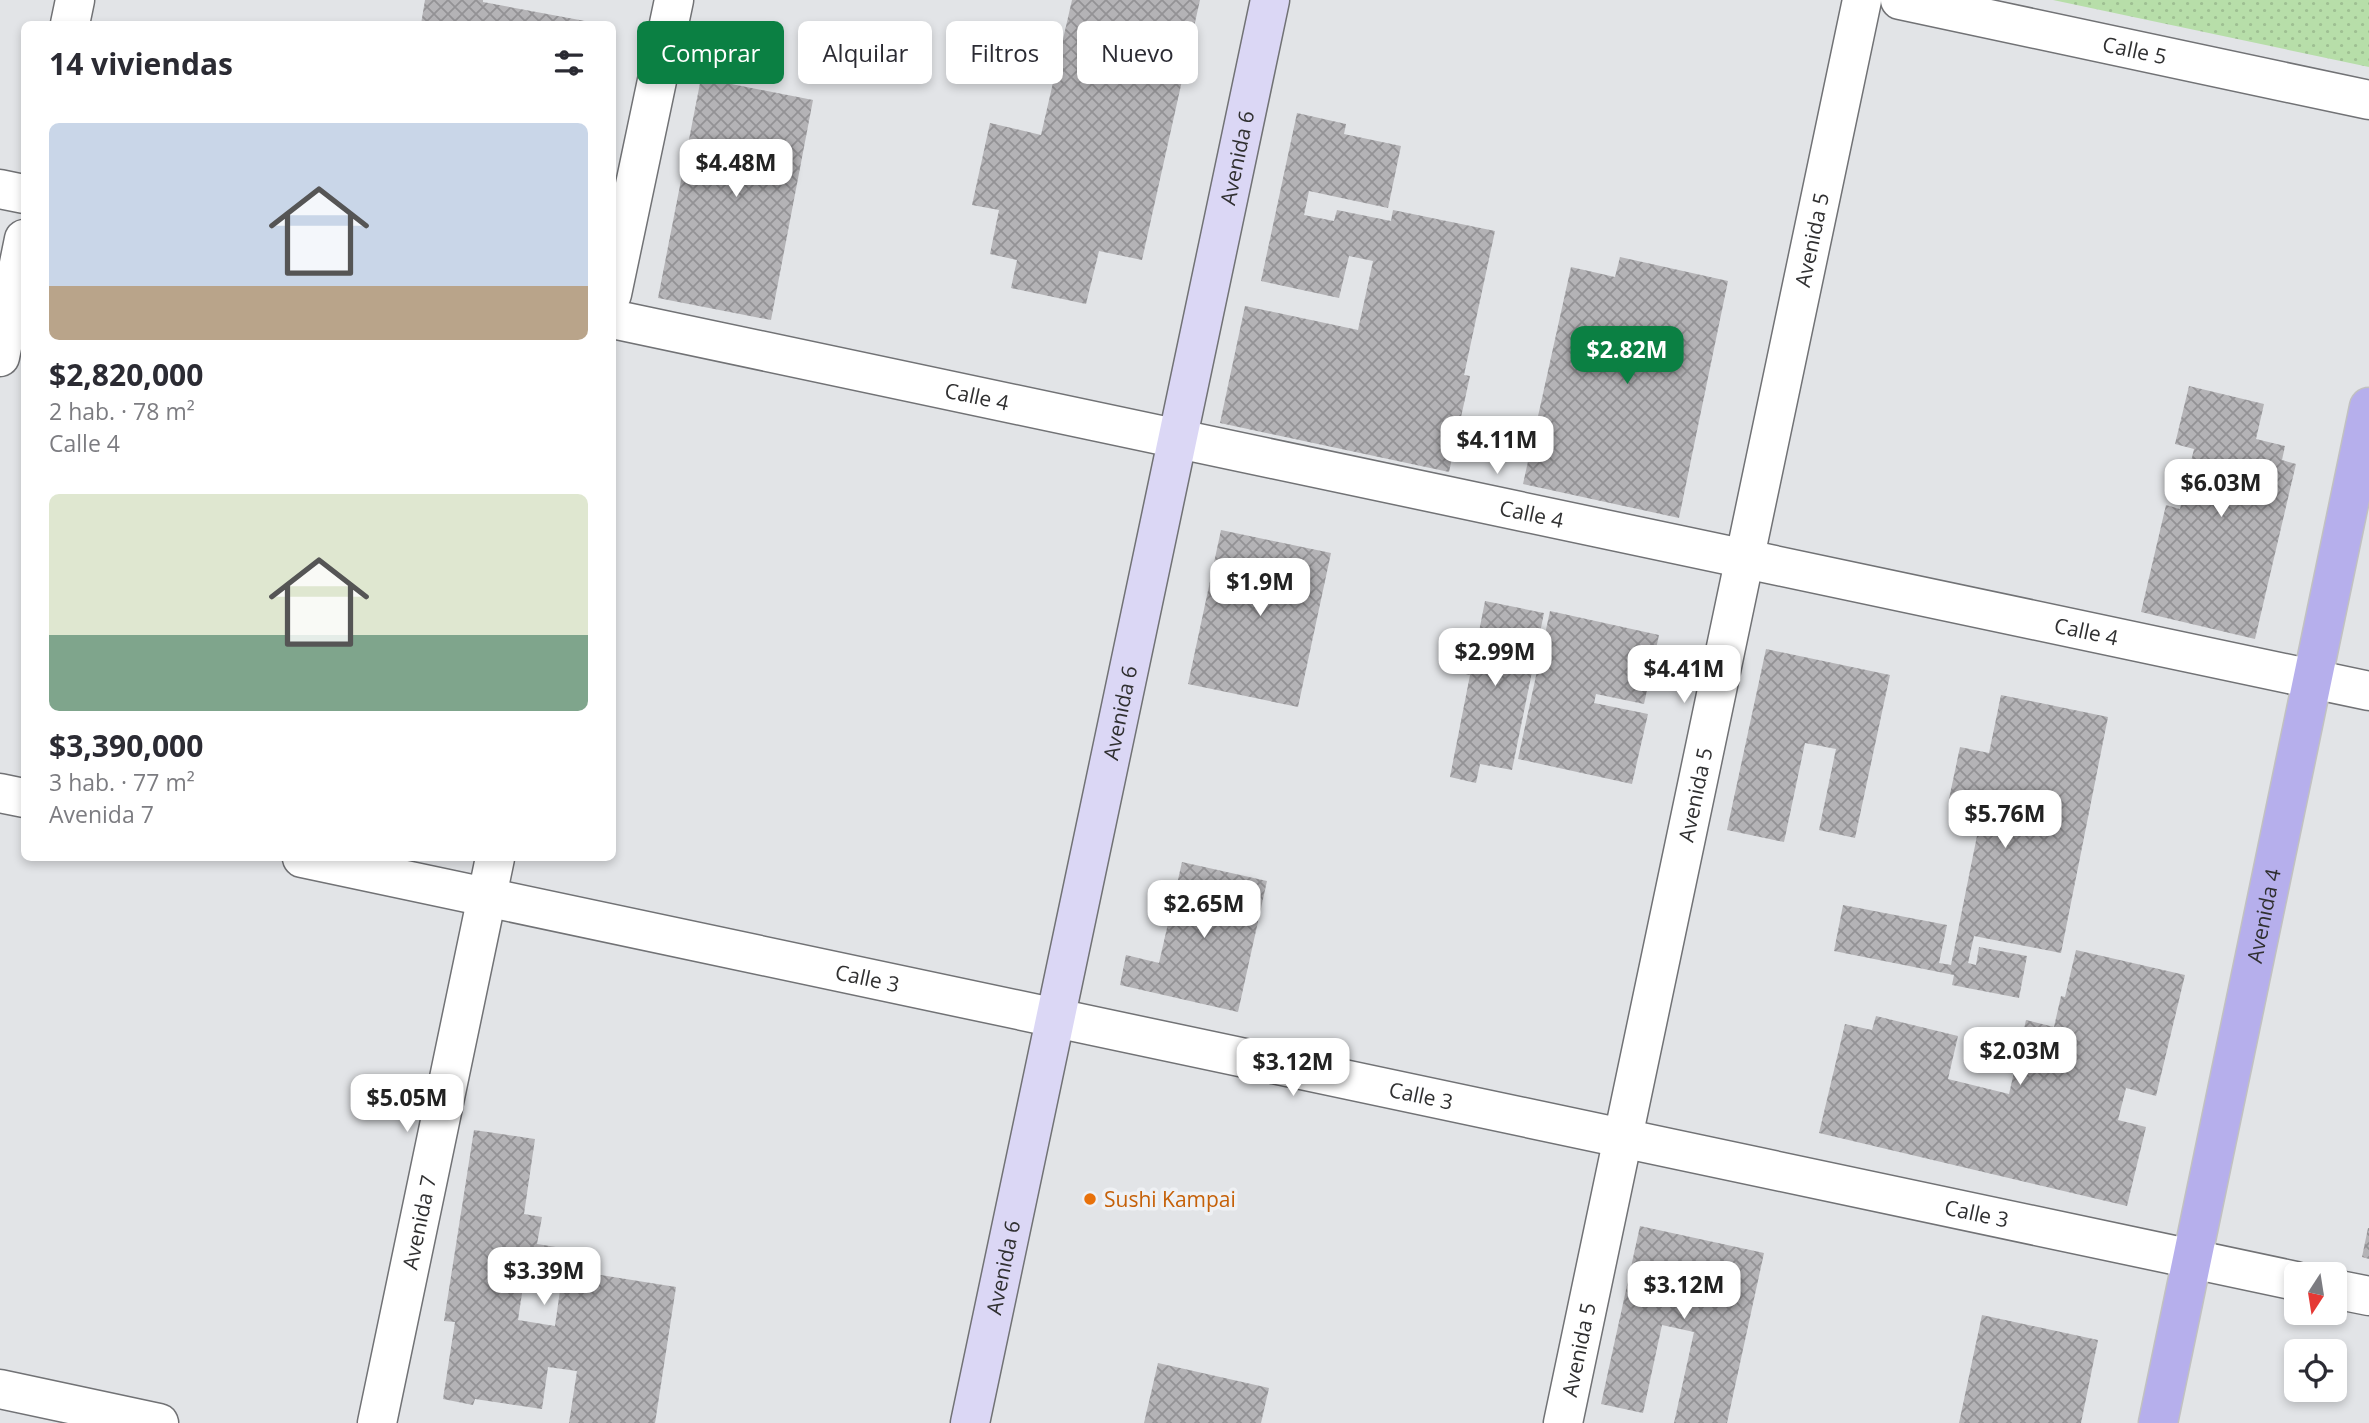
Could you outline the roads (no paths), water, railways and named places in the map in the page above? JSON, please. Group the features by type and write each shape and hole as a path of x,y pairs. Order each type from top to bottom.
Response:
{"main road":[{"name":"Avenida 6","path":"970,1423 1270,0"},
{"name":"Avenida 4","path":"2158,1423 2369,407"}],"street":[{"path":"71,21 75,0"},
{"path":"616,275 674,0"},
{"name":"Avenida 5","path":"1563,1423 1862,0"},
{"name":"Calle 5","path":"1900,0 2369,100"},
{"path":"0,189 21,193"},
{"path":"0,356 21,254"},
{"name":"Calle 4","path":"616,320 2369,691"},
{"path":"0,793 21,798"},
{"name":"Calle 3","path":"316,861 2284,1278"},
{"name":"Avenida 7","path":"377,1423 494,861"},
{"path":"2347,1292 2369,1296"},
{"path":"0,1389 159,1423"}],"place":[{"name":"Sushi Kampai","path":"1090,1199"}]}
